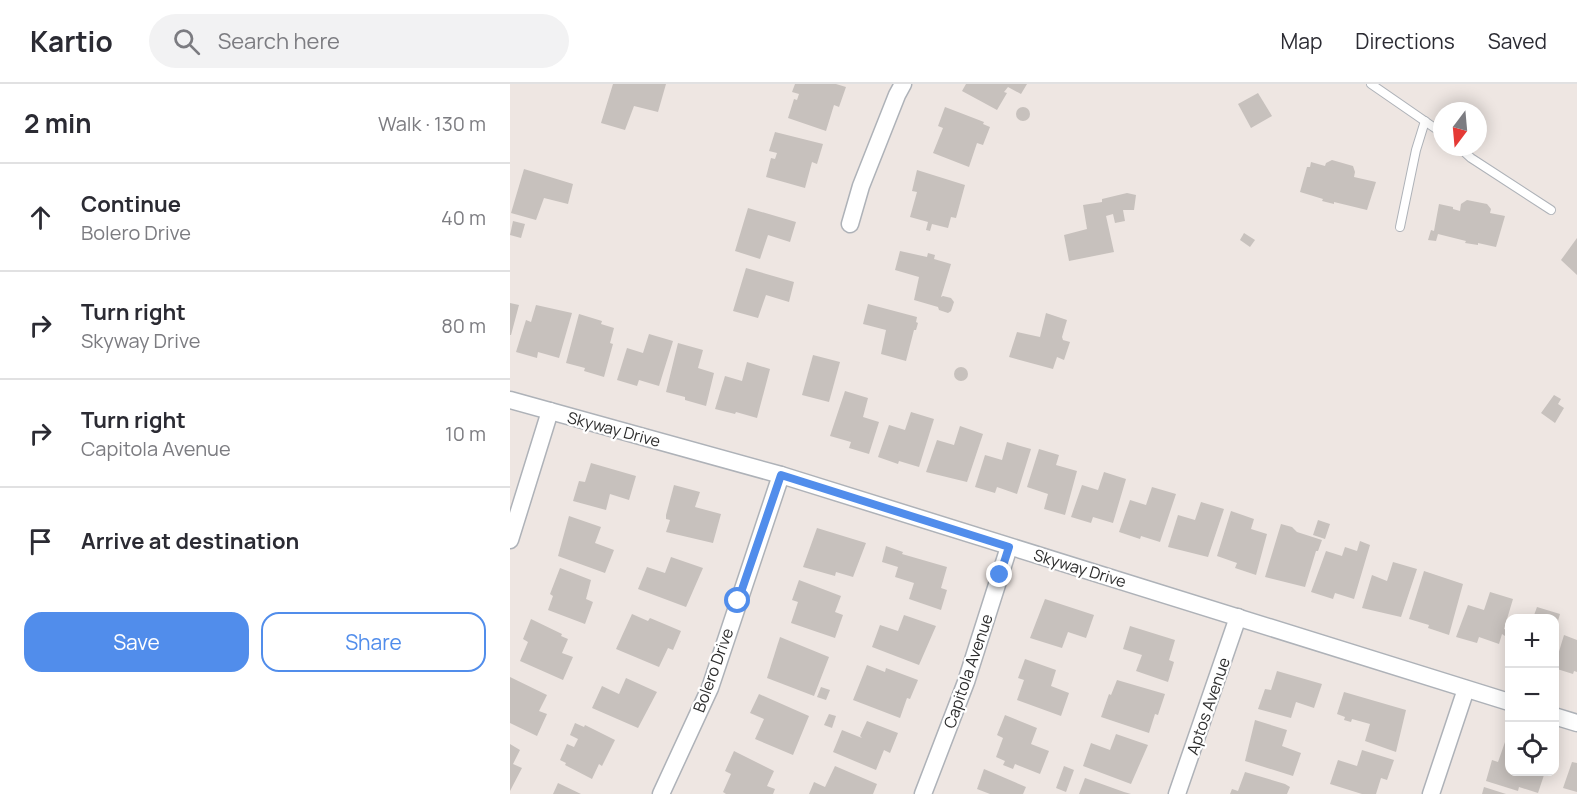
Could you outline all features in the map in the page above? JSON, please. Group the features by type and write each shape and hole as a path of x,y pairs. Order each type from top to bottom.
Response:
{"street":[{"path":"850,224 861,186 903,84"},
{"name":"Skyway Drive","path":"510,400 781,475 1505,701"},
{"path":"510,540 550,411"},
{"name":"Bolero Drive","path":"661,794 710,688 781,475"},
{"name":"Capitola Avenue","path":"923,794 966,682 1009,547"},
{"name":"Aptos Avenue","path":"1178,794 1238,617"},
{"path":"1431,794 1466,689"},
{"path":"1559,718 1577,723"}],"lane":[{"path":"1371,84 1433,127"},
{"path":"1401,227 1416,150 1425,121"},
{"path":"1469,156 1551,210"}],"building":[{"path":"613,84 666,84 658,112 634,106 625,130 601,123"},
{"path":"795,84 836,84 846,87 839,107 834,105 826,131 788,118 794,99 797,100 799,94 792,92"},
{"path":"966,84 1027,84 1021,94 1008,87 997,110 962,91"},
{"path":"1258,93 1272,116 1251,128 1238,104"},
{"path":"945,107 984,122 983,124 990,127 983,145 977,143 969,167 933,153 943,128 938,126"},
{"path":"1023,107 1028,109 1030,114 1028,119 1023,121 1018,119 1016,114 1018,109"},
{"path":"775,132 823,144 817,164 812,162 805,188 766,177 771,158 775,159 777,153 769,151"},
{"path":"1332,160 1353,166 1354,177 1376,182 1367,210 1322,201 1323,199 1300,192 1307,167 1310,167 1311,162 1325,166"},
{"path":"524,169 573,184 568,204 544,198 536,220 511,213"},
{"path":"917,170 965,185 956,218 951,217 948,228 932,224 930,231 926,230 928,222 910,217 917,192 912,191"},
{"path":"1127,193 1136,195 1134,210 1123,210 1125,221 1115,223 1113,214 1106,216 1114,252 1069,261 1064,235 1087,229 1083,205 1102,202 1102,199"},
{"path":"1467,200 1487,204 1491,209 1490,213 1505,216 1496,247 1465,243 1466,241 1438,234 1436,241 1428,240 1431,230 1434,231 1439,204 1460,211 1461,204"},
{"path":"748,208 796,222 790,242 768,235 760,259 735,251"},
{"path":"513,221 525,224 521,238 510,235"},
{"path":"1244,233 1255,240 1250,247 1240,240"},
{"path":"1577,238 1577,275 1561,260"},
{"path":"900,251 927,257 928,253 935,255 934,259 951,264 941,297 951,298 954,302 951,311 948,313 939,310 938,307 914,300 919,277 895,270"},
{"path":"746,268 794,282 789,302 766,295 758,318 733,311"},
{"path":"510,303 519,305 511,335 510,335"},
{"path":"868,304 917,317 916,322 918,323 906,361 881,354 886,330 863,324"},
{"path":"536,305 572,313 559,358 538,352 537,358 516,352 526,320 531,322"},
{"path":"1046,313 1067,320 1062,337 1063,340 1070,342 1064,360 1057,357 1053,369 1009,357 1017,332 1040,337"},
{"path":"579,314 602,321 601,324 614,328 610,343 613,344 604,377 584,371 585,368 566,363"},
{"path":"649,334 673,341 659,386 639,380 637,386 617,380 627,348 643,353"},
{"path":"678,343 703,350 698,368 714,373 706,406 666,392"},
{"path":"813,355 840,362 829,402 802,395"},
{"path":"747,362 770,369 757,418 715,409 725,376 742,381"},
{"path":"961,367 966,369 968,374 966,379 961,381 956,379 954,374 956,369"},
{"path":"845,391 868,398 863,417 879,422 869,454 849,448 851,442 830,436"},
{"path":"1554,395 1561,399 1558,404 1564,408 1555,423 1541,413"},
{"path":"911,412 934,419 919,467 899,461 898,464 878,457 889,425 905,430"},
{"path":"960,426 983,434 967,482 926,472 937,440 954,445"},
{"path":"1007,442 1031,449 1017,494 997,487 995,493 975,487 985,455 1002,460"},
{"path":"1039,449 1059,455 1056,465 1077,471 1065,515 1044,509 1048,494 1027,487"},
{"path":"591,463 636,476 629,500 610,494 606,510 573,501 579,481 585,482"},
{"path":"1104,472 1126,479 1113,523 1093,517 1091,523 1071,517 1082,485 1098,490"},
{"path":"674,485 700,492 695,507 721,514 713,543 666,532 670,520 666,519 666,515"},
{"path":"1152,487 1176,494 1160,542 1141,536 1140,539 1119,532 1130,500 1146,505"},
{"path":"1201,502 1224,509 1208,557 1168,547 1178,515 1195,520"},
{"path":"1231,511 1254,519 1251,529 1267,534 1256,575 1235,568 1237,563 1217,556"},
{"path":"569,516 601,527 595,543 614,550 605,573 558,556"},
{"path":"1318,520 1330,524 1325,539 1313,535"},
{"path":"1281,524 1322,540 1316,551 1305,587 1265,577"},
{"path":"817,528 866,543 853,577 836,572 835,576 803,567"},
{"path":"1360,541 1370,545 1354,599 1335,593 1333,599 1311,592 1326,551 1342,556 1345,547 1357,551"},
{"path":"886,546 903,552 902,554 947,567 941,588 947,590 941,610 909,599 914,583 895,577 898,567 882,562"},
{"path":"671,557 703,568 686,607 638,589 647,567 665,573"},
{"path":"1393,562 1417,569 1401,617 1362,608 1372,575 1387,581"},
{"path":"560,568 591,580 586,599 593,602 585,624 548,610 553,596 550,594"},
{"path":"1424,571 1463,584 1449,635 1428,628 1429,625 1409,619"},
{"path":"799,580 841,596 835,612 843,615 835,638 791,623 798,602 792,600"},
{"path":"1490,592 1513,599 1508,614 1505,614 1505,636 1502,634 1499,644 1479,637 1477,643 1456,637 1468,605 1484,610"},
{"path":"1045,599 1094,615 1086,638 1068,632 1062,648 1030,638"},
{"path":"1537,607 1560,614 1559,617 1559,614 1534,614"},
{"path":"632,614 648,621 650,618 681,631 673,650 668,648 659,667 616,649"},
{"path":"904,615 936,626 919,665 872,647 880,625 898,631"},
{"path":"531,619 568,639 562,653 573,657 563,680 520,661 528,642 523,639"},
{"path":"1130,626 1175,640 1169,660 1174,662 1168,682 1136,671 1142,655 1123,649"},
{"path":"1564,635 1577,640 1577,672 1574,671 1573,674 1559,670 1559,652"},
{"path":"780,637 829,657 814,696 767,678"},
{"path":"1025,659 1056,670 1051,686 1069,693 1061,716 1017,700 1024,680 1018,678"},
{"path":"867,665 885,672 886,668 918,680 910,699 907,698 900,718 853,700"},
{"path":"1277,671 1322,684 1314,708 1296,702 1291,718 1258,709 1265,689 1271,690"},
{"path":"510,677 547,695 539,711 547,714 537,736 510,723"},
{"path":"626,678 657,692 638,728 592,708 602,686 619,694"},
{"path":"1117,680 1165,694 1149,733 1101,717"},
{"path":"821,687 830,690 826,700 817,697"},
{"path":"1344,692 1406,710 1396,752 1365,741 1370,724 1352,719 1351,722 1344,720 1345,717 1337,714"},
{"path":"759,694 809,716 793,755 755,739 764,719 750,713"},
{"path":"829,714 836,716 832,728 824,725"},
{"path":"1005,715 1037,728 1031,744 1049,751 1040,774 1015,764 1013,769 1003,765 1005,761 996,757 1003,738 997,735"},
{"path":"1255,720 1287,730 1282,746 1301,753 1293,776 1245,761"},
{"path":"867,721 898,733 890,753 884,750 876,770 833,752 842,730 862,738 860,736"},
{"path":"575,723 584,727 585,725 615,740 602,766 599,764 592,779 560,760 567,744 574,747 578,739 570,735"},
{"path":"1116,734 1148,745 1131,784 1083,766 1091,743 1110,750"},
{"path":"1505,742 1505,776 1544,776 1538,793 1519,787 1518,791 1486,781 1492,760 1498,762"},
{"path":"510,744 520,750 513,764 522,768 510,791"},
{"path":"1362,750 1394,760 1387,780 1381,778 1376,794 1362,794 1330,784 1338,760 1357,766"},
{"path":"734,751 774,771 767,786 775,789 773,794 726,794 723,792 731,774 725,771"},
{"path":"1572,762 1577,763 1577,792 1563,788"},
{"path":"835,766 877,784 873,794 809,794 814,782 825,787"},
{"path":"1064,766 1074,770 1066,792 1056,788"},
{"path":"984,769 1026,787 1023,794 990,794 977,789"},
{"path":"1245,772 1290,787 1287,794 1230,794 1232,789 1238,791"},
{"path":"1085,778 1124,792 1131,794 1079,794"},
{"path":"558,783 581,794 553,794"},
{"path":"1484,787 1506,794 1482,794"}],"route":[{"path":"738,601 781,475 1009,547 1000,575"}]}
